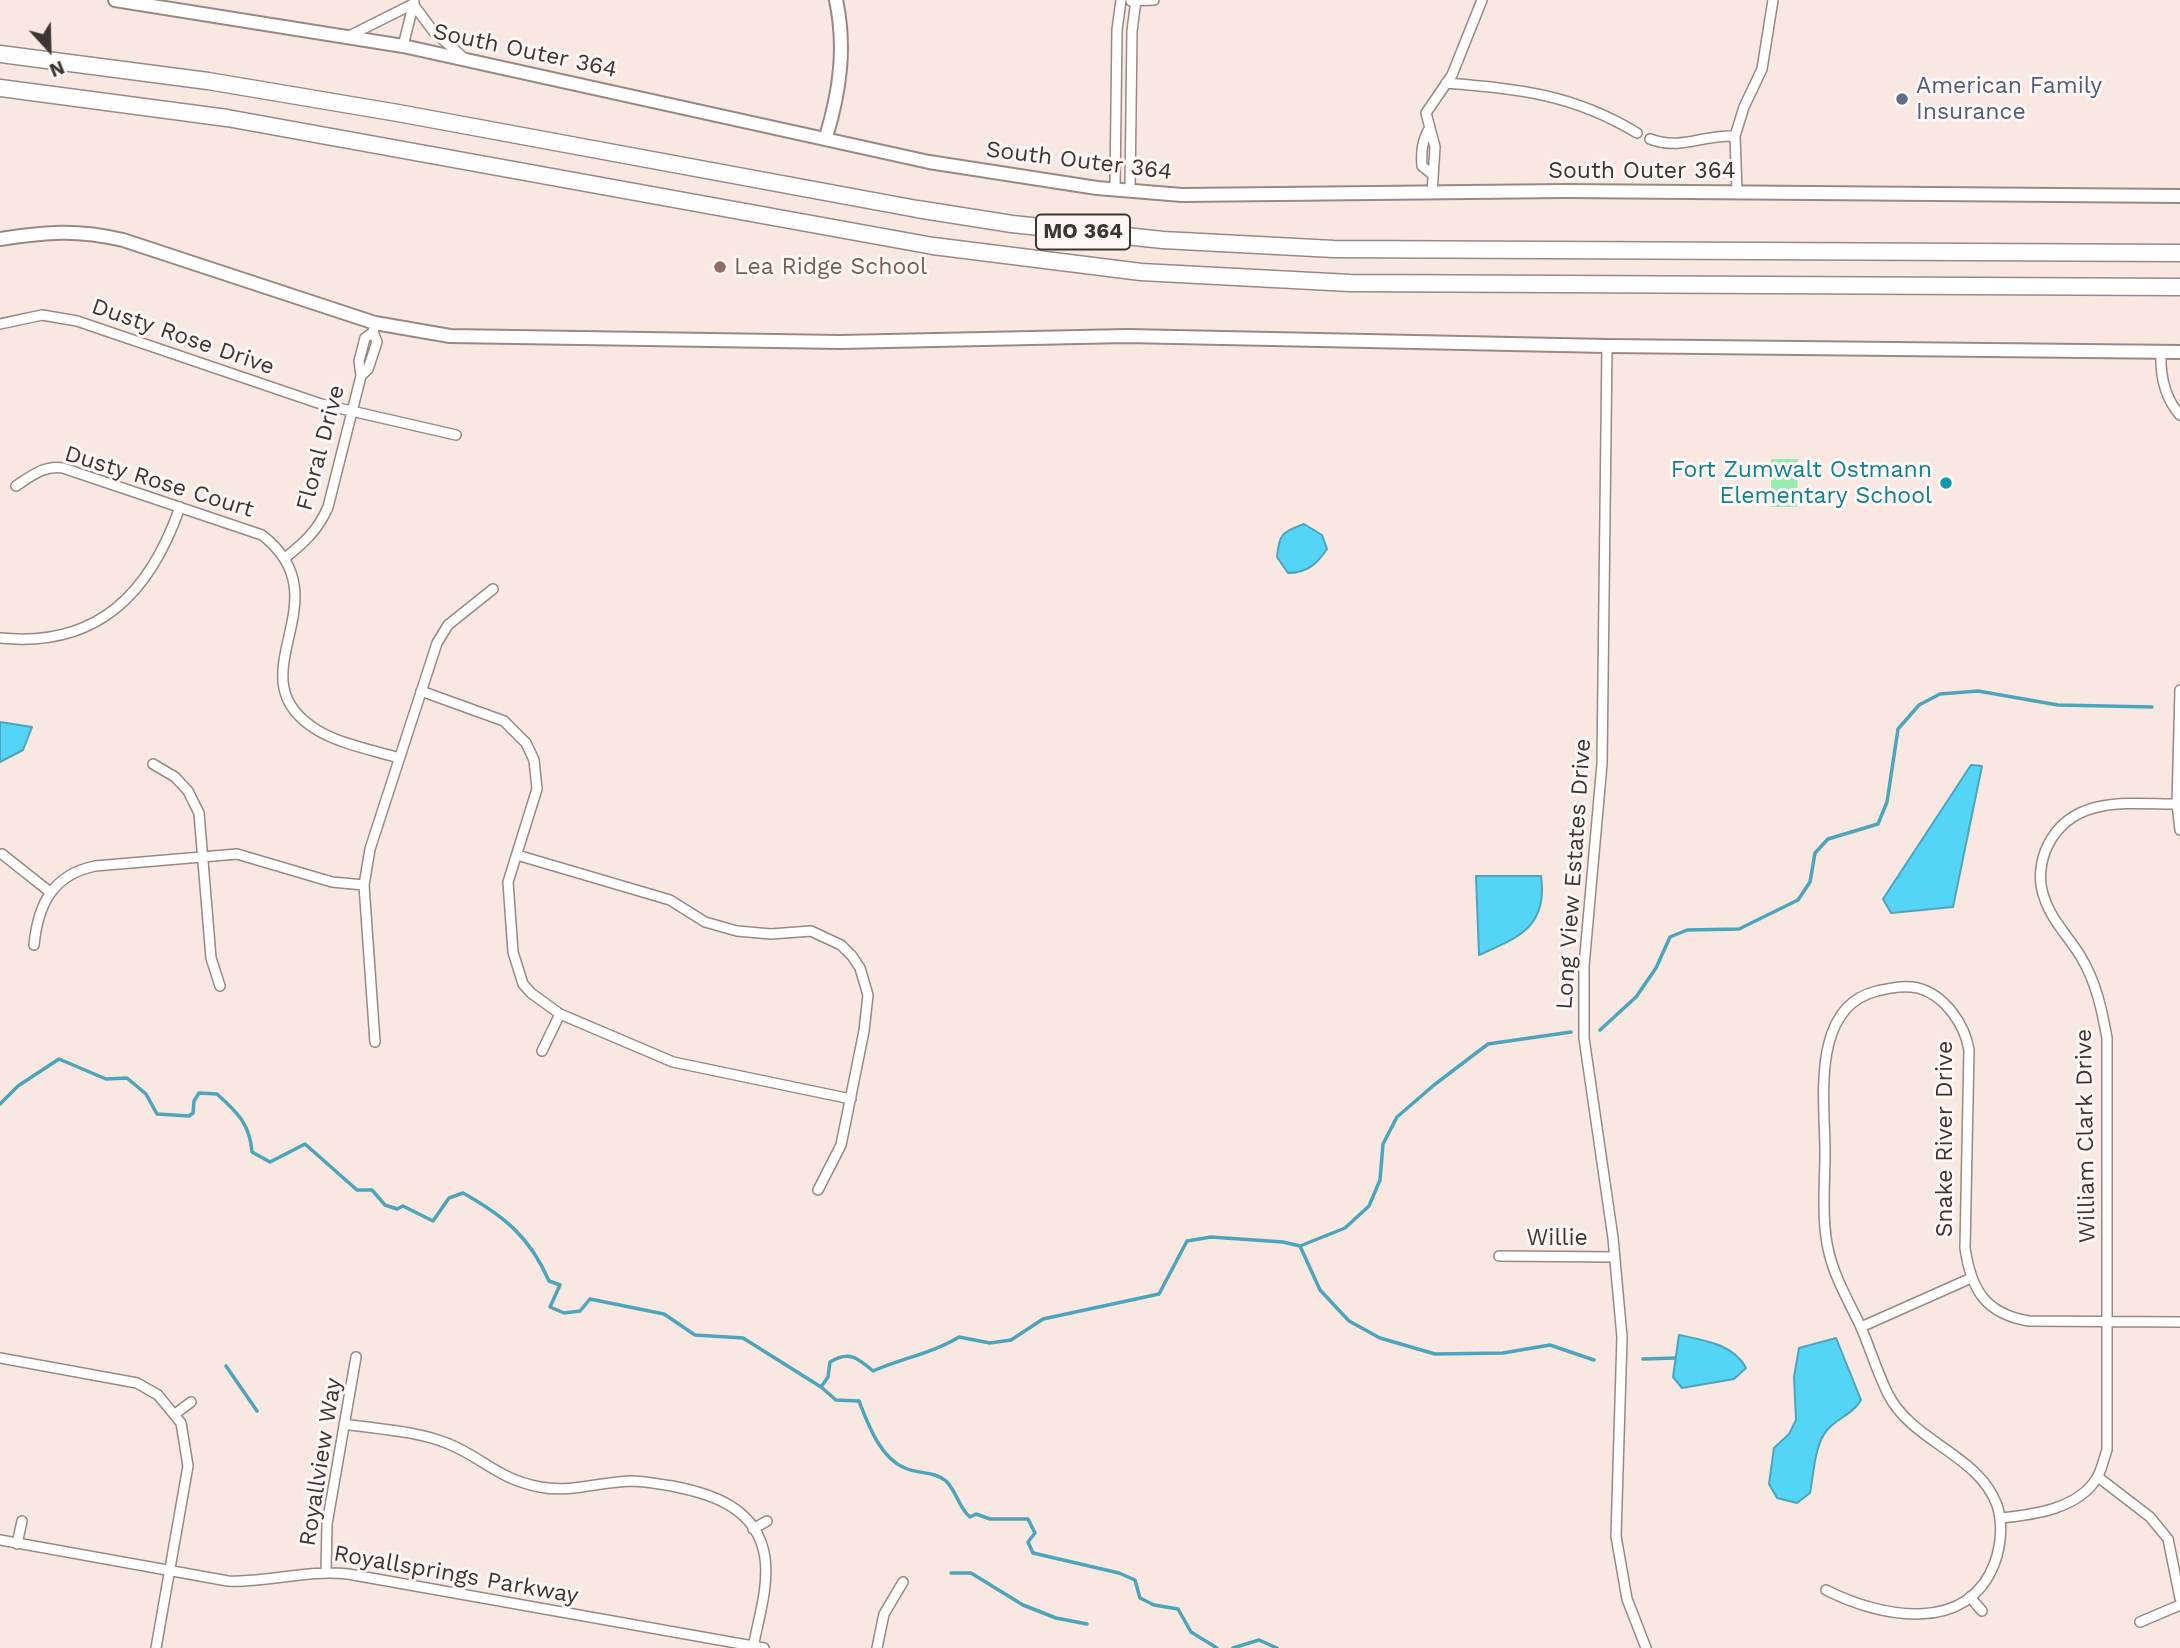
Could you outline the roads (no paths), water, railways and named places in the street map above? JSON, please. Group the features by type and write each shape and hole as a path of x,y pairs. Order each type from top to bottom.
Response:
{"highway":[{"name":"MO 364","path":"0,54 208,81 398,113 917,209 1012,224 1163,240 1348,249 2180,253"},
{"name":"MO 364","path":"0,88 227,118 933,246 1141,272 1350,283 2180,287"}],"street":[{"name":"South Outer 364","path":"115,0 404,46 826,137 929,162 1097,188 1115,187 1182,195 1737,192 2180,196"},
{"path":"826,137 841,77 841,26 836,0"},
{"path":"1115,187 1117,30 1121,0 1154,0"},
{"path":"1432,193 1432,174 1436,165 1435,146 1426,113 1457,63 1482,0"},
{"path":"1737,192 1735,136 1744,107 1762,69 1773,0"},
{"path":"347,37 413,1"},
{"path":"404,46 413,1"},
{"path":"413,1 438,36 466,60"},
{"path":"1130,190 1132,31 1136,1"},
{"path":"1446,83 1519,89 1556,96 1609,116 1637,133"},
{"path":"1429,130 1421,154 1422,166 1432,174"},
{"path":"1650,139 1666,145 1683,145 1718,135 1735,136"},
{"path":"0,239 55,230 110,237 374,328 514,339 840,342 1127,336 1607,346 2180,352"},
{"name":"Dusty Rose Drive","path":"0,324 42,315 77,321 352,412 456,435"},
{"name":"Floral Drive","path":"285,558 308,540 320,526 361,376 368,369 377,342 374,328"},
{"name":"Long View Estates Drive","path":"1607,346 1602,764 1584,966 1584,1038 1615,1257 1622,1338 1616,1536 1627,1599 1646,1648"},
{"path":"2161,352 2160,369 2170,403 2180,415"},
{"name":"Dusty Rose Court","path":"16,486 53,466 63,468 262,536 285,558"},
{"path":"0,638 50,637 83,627 112,612 136,591 155,566 180,507"},
{"path":"285,558 295,580 297,597 282,662 285,690 292,704 302,718 317,730 399,758"},
{"path":"375,1042 364,885 373,838 437,643 448,625 493,589"},
{"path":"2180,690 2177,804 2180,830"},
{"path":"421,691 504,721 526,743 534,760 537,789 508,882 513,953 523,984 545,1006 673,1062 851,1099"},
{"path":"153,764 175,777 188,791 199,813 211,958 220,986"},
{"name":"William Clark Drive","path":"2098,1477 2107,1450 2107,1038 2095,986 2082,958 2052,916 2043,896 2040,877 2042,855 2053,835 2086,808 2106,804 2177,804"},
{"path":"2,854 50,892"},
{"path":"517,855 670,900 705,922 737,931 811,931 841,945 860,968 868,995 841,1145 818,1190"},
{"path":"34,945 37,918 50,892 61,880 81,869 203,856 254,857 332,882 364,885"},
{"name":"Snake River Drive","path":"1826,1590 1857,1606 1910,1614 1948,1609 1970,1597 1987,1580 2000,1535 2000,1518 1986,1483 1911,1424 1889,1395 1836,1273 1826,1240 1826,1060 1830,1033 1844,1009 1869,993 1895,986 1923,989 1955,1015 1968,1039 1965,1248 1969,1279"},
{"path":"541,1051 560,1014"},
{"name":"Willie","path":"1499,1256 1615,1257"},
{"path":"1861,1327 1969,1279 1985,1300 2016,1319 2106,1323 2180,1322"},
{"path":"0,1357 129,1381 154,1392 175,1414 184,1433 188,1459 156,1648"},
{"name":"Royallview Way","path":"326,1572 327,1524 356,1357"},
{"path":"175,1414 191,1402"},
{"path":"344,1423 440,1440 500,1474 543,1488 582,1489 638,1481 708,1493 737,1509 762,1546 766,1566 753,1647"},
{"path":"2000,1518 2036,1515 2058,1507 2079,1496 2098,1477 2150,1517 2168,1539 2180,1598"},
{"path":"18,1544 22,1521"},
{"path":"753,1529 767,1521"},
{"name":"Royallsprings Parkway","path":"0,1541 237,1581 326,1572 764,1648"},
{"path":"877,1648 884,1614 903,1582"},
{"path":"1970,1597 1982,1611"},
{"path":"2140,1622 2180,1605"}],"water":[{"path":"1304,524 1322,535 1327,549 1311,567 1288,573 1277,557 1279,543 1286,532"},
{"path":"0,722 32,727 23,750 0,762"},
{"path":"1971,765 1982,766 1953,907 1891,913 1883,899"},
{"path":"1476,876 1541,876 1542,893 1540,907 1528,928 1507,942 1479,955"},
{"path":"1679,1335 1726,1348 1741,1360 1746,1368 1734,1379 1682,1388 1673,1377"},
{"path":"1836,1338 1861,1400 1823,1435 1817,1451 1810,1493 1797,1503 1777,1498 1769,1484 1774,1448 1789,1434 1796,1420 1794,1377 1799,1348"}],"waterway":[{"path":"1600,1030 1636,997 1656,968 1670,937 1687,930 1739,929 1798,900 1810,882 1815,853 1828,839 1878,824 1887,802 1898,729 1919,705 1940,694 1978,691 2058,705 2152,707"},
{"path":"821,1387 828,1377 830,1362 837,1358 853,1357 873,1371 959,1337 990,1343 1011,1340 1043,1319 1159,1294 1187,1241 1211,1237 1283,1242 1300,1246 1345,1228 1369,1206 1380,1180 1383,1144 1397,1117 1488,1044 1571,1032"},
{"path":"0,1104 18,1086 59,1059 106,1079 127,1078 146,1094 157,1114 189,1116 193,1113 194,1101 199,1093 217,1094 241,1119 251,1142 252,1152 270,1162 305,1144 357,1190 372,1190 385,1205 397,1209 403,1206 433,1221 449,1198 463,1193 491,1210 514,1229 533,1252 549,1281 560,1285 550,1307 564,1313 580,1311 590,1299 664,1314 695,1335 743,1338 821,1387 836,1400 859,1401 876,1439 889,1457 905,1468 946,1481 970,1517 976,1514 990,1519 1028,1519 1035,1533 1028,1542 1033,1553 1119,1573 1135,1580 1140,1598 1154,1605 1178,1609 1191,1632 1217,1648"},
{"path":"1300,1246 1320,1290 1349,1321 1380,1338 1435,1354 1503,1353 1550,1345 1594,1360"},
{"path":"1643,1359 1675,1358"},
{"path":"226,1366 257,1411"},
{"path":"951,1573 971,1573 1023,1605 1056,1618 1087,1624"},
{"path":"1233,1648 1259,1640 1277,1648"}],"place":[{"name":"American Family Insurance","path":"1902,99"},
{"name":"Lea Ridge School","path":"720,267"},
{"name":"Fort Zumwalt Ostmann Elementary School","path":"1946,483"}]}
